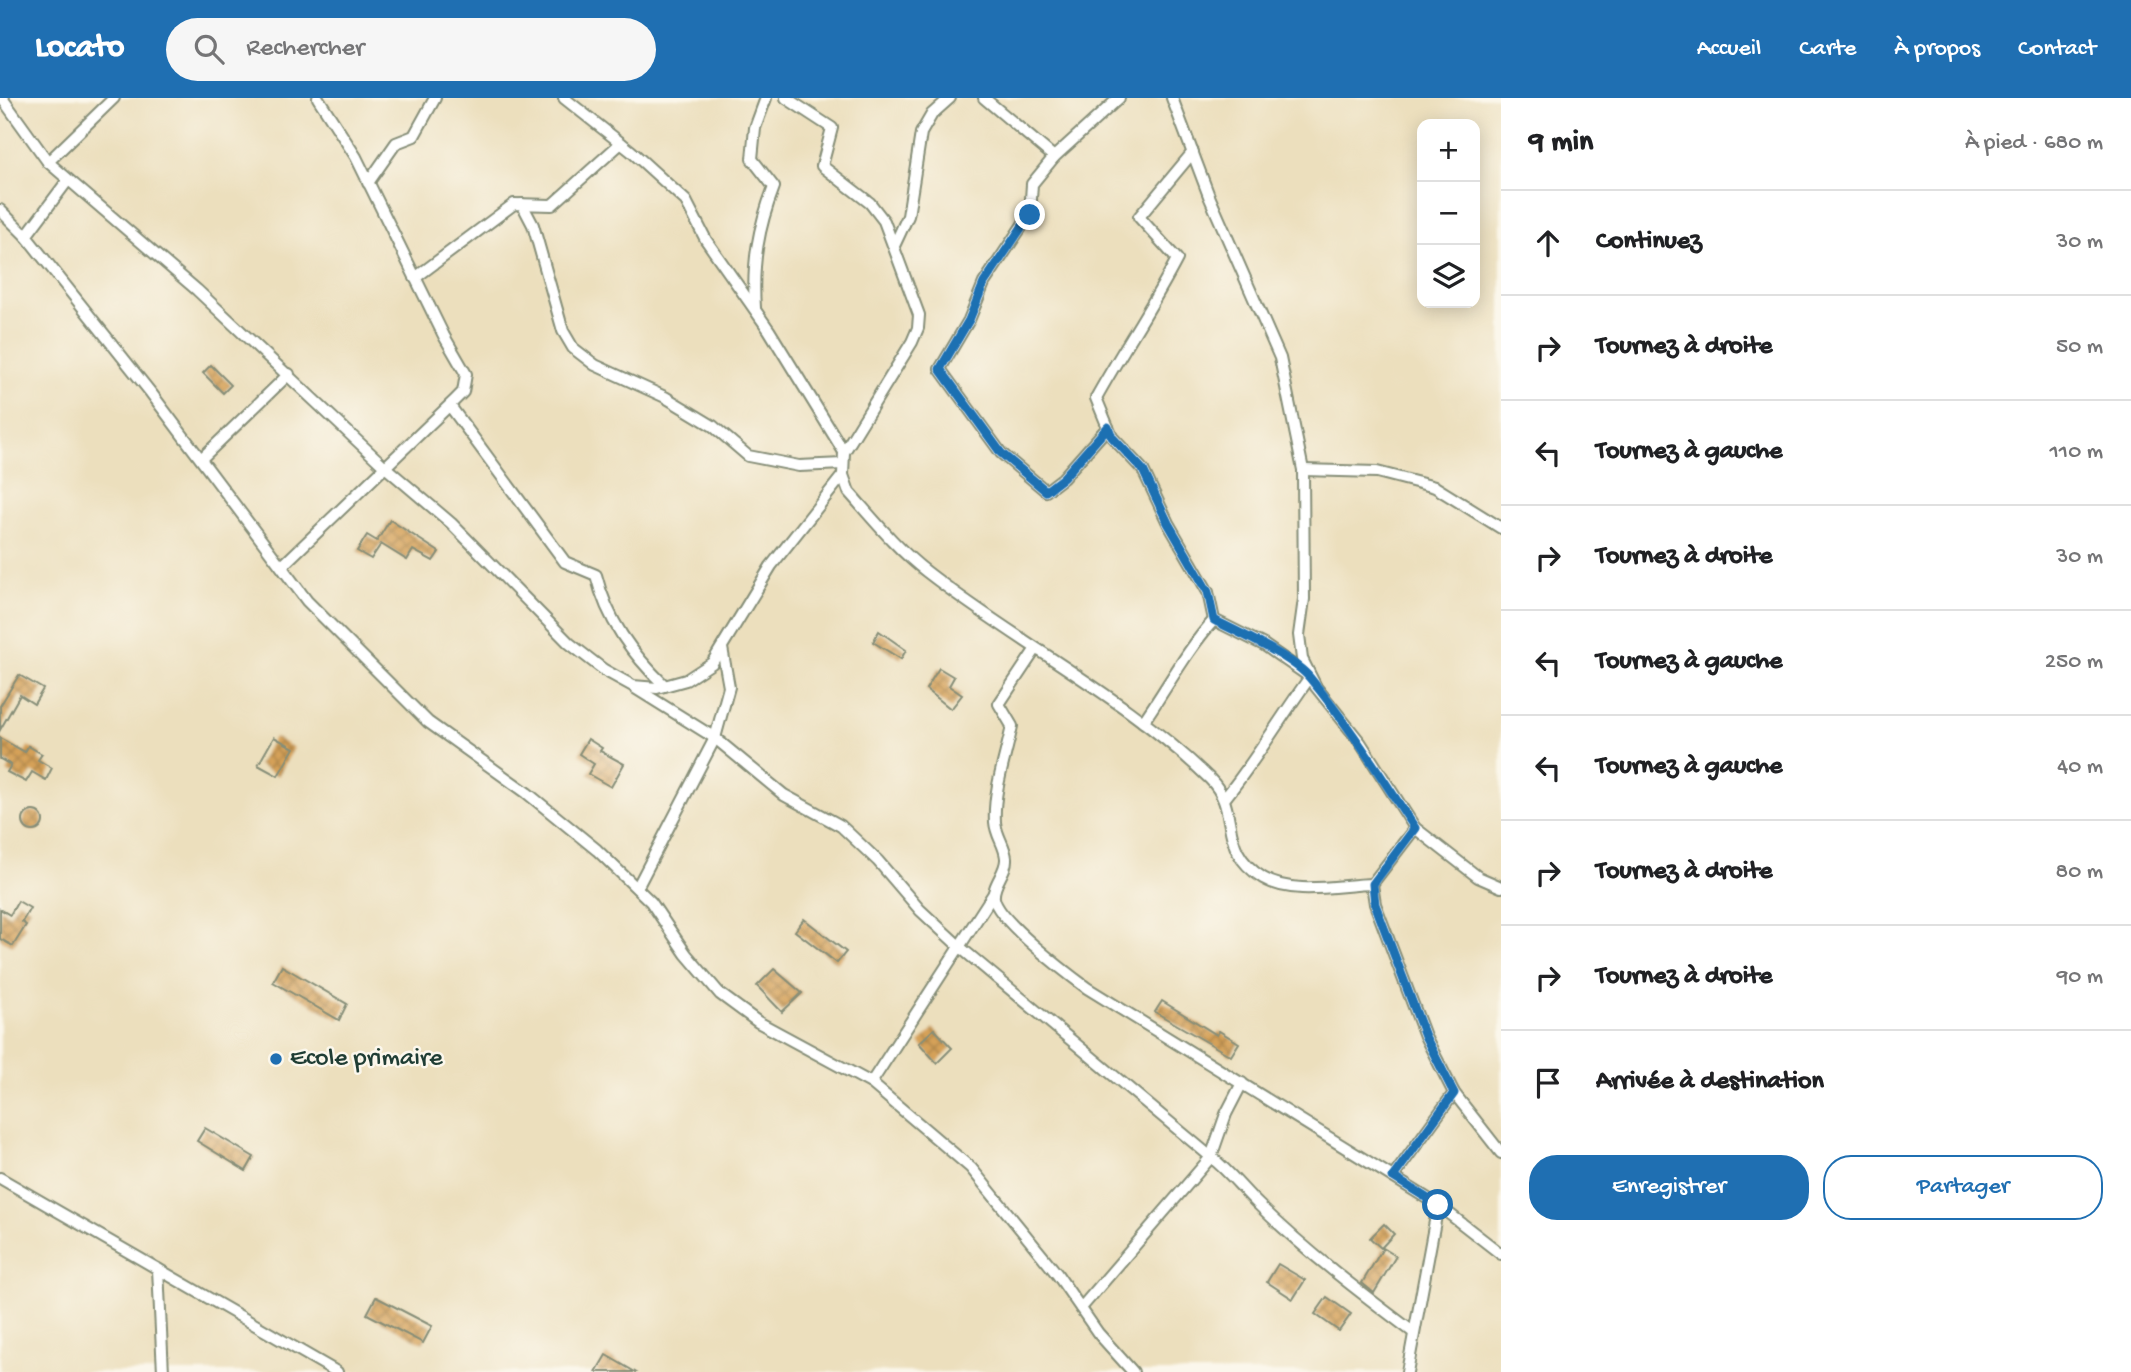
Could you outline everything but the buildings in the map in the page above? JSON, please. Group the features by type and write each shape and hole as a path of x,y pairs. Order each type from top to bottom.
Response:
{"street":[{"path":"2,98 48,162 289,374 385,467 451,523 569,643 604,670 716,738 784,795 841,826 878,861 920,910 961,948 1237,1178 1259,1205 1374,1303 1413,1332"},
{"path":"48,162 114,98"},
{"path":"282,566 463,392 466,374 356,157 318,98"},
{"path":"368,183 396,143 414,136 435,98"},
{"path":"564,98 621,143 686,201 706,240 755,311 844,452"},
{"path":"755,311 752,269 765,211 775,187 752,159 755,128 766,98"},
{"path":"786,98 832,128 822,166 870,203 884,221 919,315 918,328 844,452 843,470 849,492 924,570 1035,650 1143,722 1213,781 1225,798 1233,846 1245,865 1265,879 1285,888 1373,884"},
{"path":"894,246 908,216 921,133 932,114 950,98"},
{"path":"985,98 1055,156"},
{"path":"1108,427 1063,478 1046,491 1001,453 940,369 969,320 984,283 1030,215 1032,184 1055,156 1119,98"},
{"path":"1172,98 1280,358 1303,470 1304,599 1299,635 1302,659 1310,677 1360,742 1415,828 1478,877 1501,887"},
{"path":"415,278 514,204 552,205 621,143"},
{"path":"1193,152 1139,217 1178,259 1146,319 1121,354 1096,398 1112,437 1143,470 1168,523 1208,592 1214,620"},
{"path":"26,236 68,180"},
{"path":"522,204 533,225 563,331 573,348 595,365 665,397 701,418 748,456 799,466 843,470"},
{"path":"0,210 26,236 201,459 307,601 428,722 527,793 597,850 637,888 720,994 758,1022 871,1083 971,1168 1133,1372"},
{"path":"201,459 289,374"},
{"path":"450,405 565,562 596,575 602,602 613,623 644,666 666,686"},
{"path":"633,686 666,686 686,680 712,663 771,566 843,470"},
{"path":"1303,470 1377,472 1435,487 1501,528"},
{"path":"1214,620 1264,645 1310,677"},
{"path":"1143,722 1174,677 1189,648 1214,620"},
{"path":"637,888 716,738 729,687 722,648"},
{"path":"871,1083 961,948 994,893 1007,862 994,820 1012,726 999,704 1035,650"},
{"path":"1225,798 1254,763 1278,721 1310,677"},
{"path":"1415,828 1373,884 1375,904 1425,1036 1454,1093 1501,1153"},
{"path":"994,893 998,908 1044,956 1087,988 1438,1205 1501,1254"},
{"path":"1081,1308 1211,1157 1226,1114 1242,1083"},
{"path":"1393,1177 1454,1093"},
{"path":"0,1178 337,1372"},
{"path":"1407,1372 1438,1205"},
{"path":"158,1269 163,1372"}],"place":[{"name":"Ecole primaire","path":"276,1059"}],"route":[{"path":"1030,215 984,283 969,320 940,369 1001,453 1046,491 1063,478 1108,427 1112,437 1143,470 1168,523 1208,592 1214,620 1264,645 1310,677 1315,687 1360,742 1415,828 1373,884 1375,904 1425,1036 1454,1093 1393,1177 1438,1205"}]}
